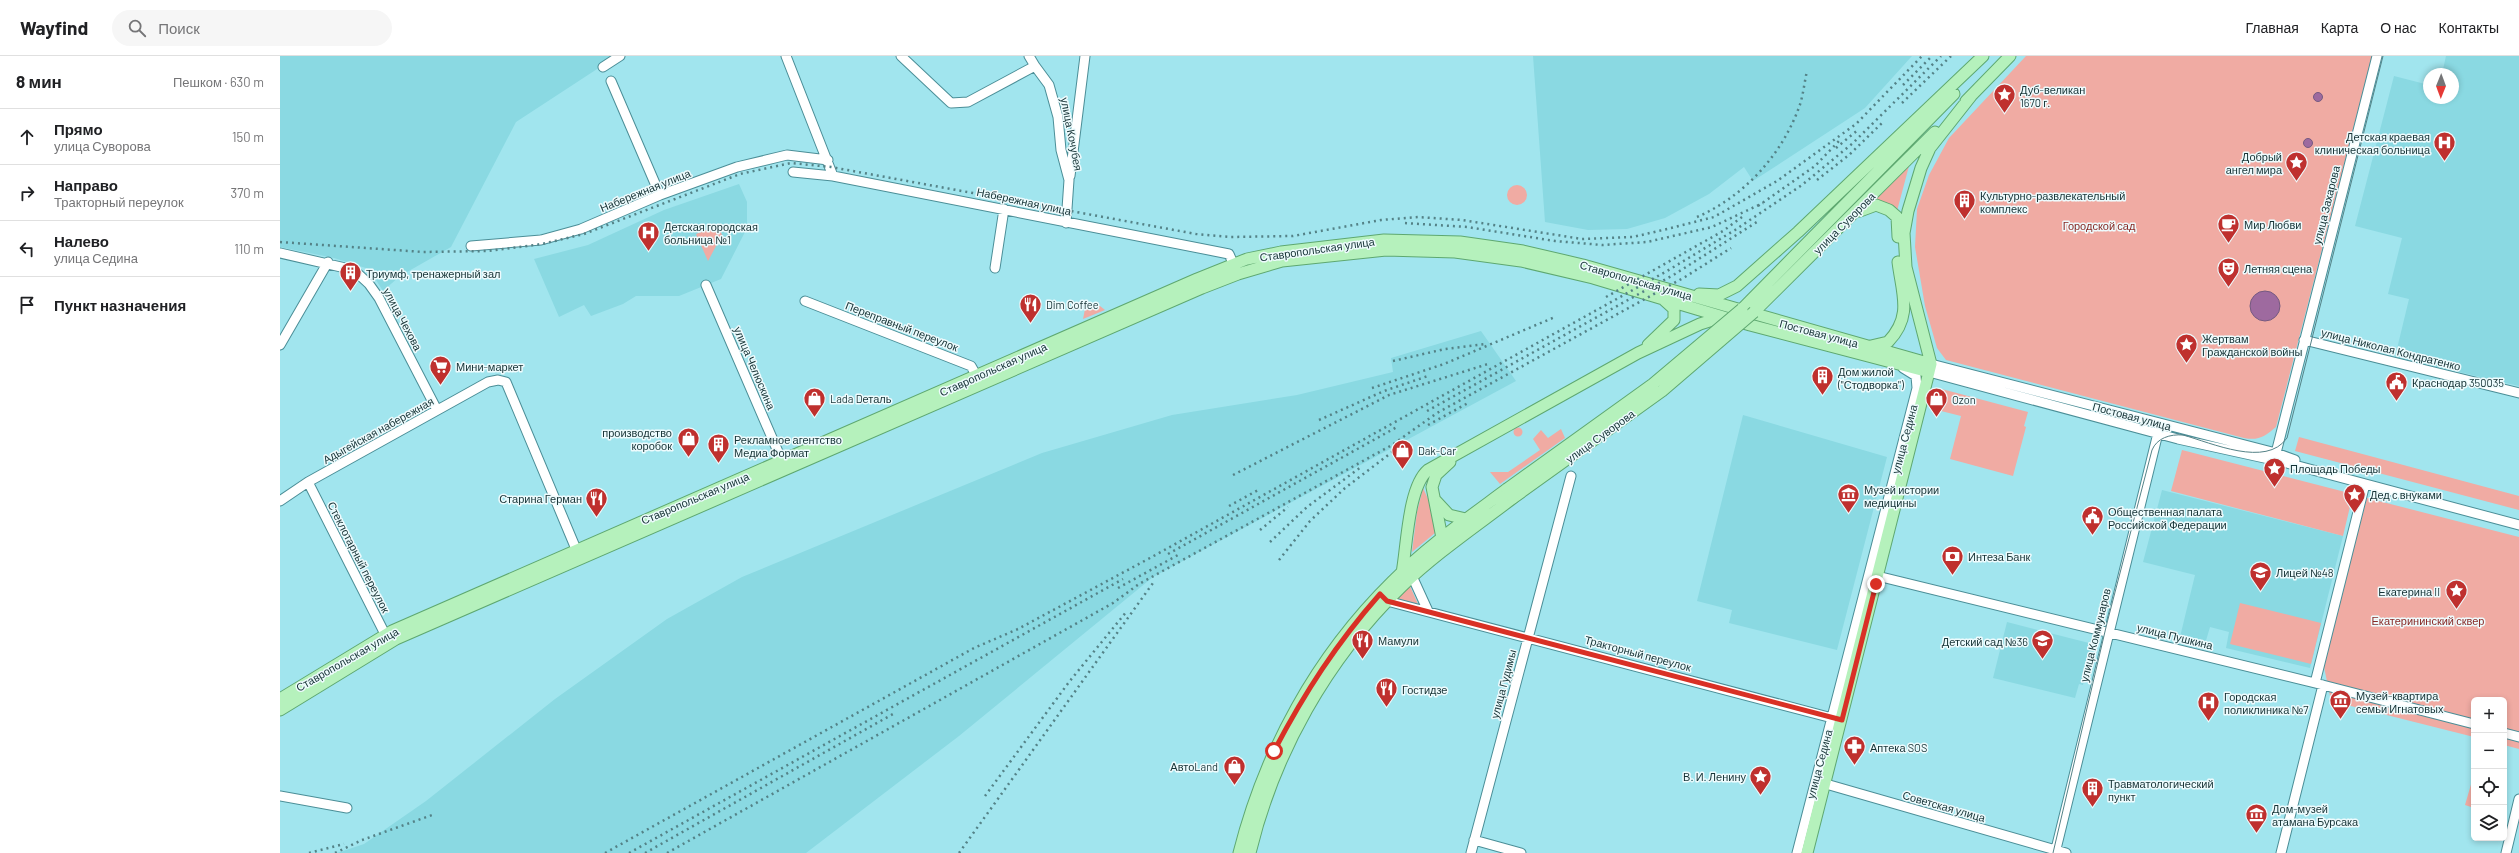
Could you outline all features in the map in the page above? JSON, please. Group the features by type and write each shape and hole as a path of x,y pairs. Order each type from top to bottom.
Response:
{"main road":[{"path":"1680,292 1719,295 1737,286 1798,232 1983,56"},
{"name":"улица Суворова","path":"1407,575 1444,550 1510,494 1688,369 1754,312 1990,56"},
{"name":"улица Суворова","path":"1836,224 1849,218 2010,56"},
{"path":"1930,368 1906,267 1904,233 1914,187 1930,148 1971,96"},
{"path":"1849,218 1876,205 1894,213 1898,224 1903,318 1888,342 1869,347"},
{"name":"Ставропольская улица","path":"280,710 387,639 979,380 1236,269 1281,252 1400,239 1439,240 1542,255 1680,292 1745,312"},
{"name":"Ставропольская улица","path":"1236,269 1294,260 1380,250 1455,252 1521,261 1593,278 1769,330"},
{"name":"Ставропольская улица","path":"1638,353 1674,320 1672,306 1654,295"},
{"name":"Постовая улица","path":"1745,312 1869,347 1930,368"},
{"path":"1407,575 1413,503 1419,483 1428,470 1638,353 1700,324 1723,317"},
{"name":"Постовая улица","path":"1769,330 1893,362 1930,368"},
{"name":"улица Седина","path":"1807,853 1820,783 1836,719 1930,368"},
{"name":"Ставропольская улица","path":"280,698 387,639 576,550 782,461 979,380"},
{"path":"1444,550 1434,500 1433,483 1445,467 1464,450"},
{"path":"1419,483 1427,481 1433,483"},
{"name":"улица Суворова","path":"1239,853 1257,788 1294,713 1334,648 1442,538 1466,519 1510,494"},
{"path":"1434,500 1449,515 1466,519"},
{"name":"улица Суворова","path":"1250,853 1259,817 1278,765 1333,668 1384,598"}],"street":[{"path":"603,67 620,56"},
{"path":"786,56 834,176"},
{"path":"901,56 951,103 968,102 1035,66"},
{"name":"улица Кочубея","path":"1029,56 1049,85 1058,117 1061,150 1069,180"},
{"name":"улица Кочубея","path":"1066,222 1069,180 1085,56"},
{"name":"улица Захарова","path":"2276,453 2377,56"},
{"path":"611,82 660,195"},
{"name":"Набережная улица","path":"471,246 541,240 581,229 660,195 737,167 787,155 828,160"},
{"name":"Набережная улица","path":"793,172 834,176 1229,254 1236,269"},
{"path":"995,268 1004,209"},
{"name":"улица Чехова","path":"280,253 328,262 354,270 369,284 379,298 437,410"},
{"path":"280,344 328,262"},
{"name":"улица Челюскина","path":"706,285 782,461"},
{"name":"Переправный переулок","path":"805,301 971,366 979,380"},
{"name":"улица Николая Кондратенко","path":"2304,340 2519,393"},
{"name":"улица Седина","path":"1874,575 1918,384 1914,374 1893,362"},
{"name":"Постовая улица","path":"1930,368 2160,423 2519,519"},
{"name":"Постовая улица","path":"1930,368 2158,433 2287,463 2519,525"},
{"name":"Адыгейская набережная","path":"280,501 308,482 437,410 488,382 498,380 506,382 576,550"},
{"name":"улица Коммунаров","path":"2056,852 2108,632 2160,423"},
{"name":"улица Гудимы","path":"1471,853 1571,476"},
{"name":"Стеклотарный переулок","path":"308,482 387,639"},
{"path":"2281,853 2365,484"},
{"path":"1407,575 1428,611"},
{"name":"улица Пушкина","path":"1874,575 2319,684 2471,723"},
{"name":"Тракторный переулок","path":"1384,598 1836,719"},
{"path":"2507,734 2519,737"},
{"name":"улица Седина","path":"1797,853 1820,783"},
{"name":"Советская улица","path":"1820,783 2056,852 2066,853"},
{"path":"280,796 347,808"},
{"path":"2506,853 2519,799"},
{"path":"1474,840 1521,853"}],"shaded area":[{"path":"280,56 617,56 516,122 451,247 400,276 383,291 369,269 334,258 280,247"},
{"path":"1533,56 1912,56 1865,108 1753,181 1744,167 1709,194 1665,218 1627,229 1588,230 1545,222"},
{"name":"Детская краевая клиническая больница","path":"2446,56 2519,56 2519,386 2395,357 2409,299 2388,294 2402,238 2355,226 2394,76 2423,83 2423,104 2459,104 2459,68 2443,68"},
{"path":"2316,93 2320,93 2322,97 2320,101 2316,101 2314,99 2314,95"},
{"path":"2306,139 2310,139 2312,143 2310,147 2306,147 2304,145 2304,141"},
{"name":"Детская городская больница №1","path":"739,184 747,202 747,228 721,279 679,296 636,296 623,304 591,316 584,305 559,317 534,259 588,245 664,210"},
{"path":"2265,291 2276,295 2280,306 2276,317 2265,321 2254,317 2250,306 2254,295"},
{"path":"1481,331 1516,381 1153,577 959,736 806,853 337,853 364,844 426,801 555,699 667,619 742,577 1042,453 1172,415 1297,395 1393,372 1391,358"},
{"path":"1743,415 1887,457 1837,650 1729,623 1732,610 1697,601"},
{"name":"Лицей №48","path":"2162,490 2343,536 2310,668 2226,648 2229,632 2210,627 2205,644 2180,637 2195,575 2143,562"},
{"name":"Детский сад №36","path":"2007,622 2093,644 2083,685 2079,684 2075,698 1993,678"}],"green space":[{"name":"Городской сад","path":"2026,56 2372,56 2276,427 2265,435 2254,439 2244,438 1946,360 1937,348 1925,306 1915,247 1917,209 1929,175 1949,138"},
{"path":"1909,166 1897,211 1874,201"},
{"path":"1517,185 1524,188 1527,195 1524,202 1517,205 1510,202 1507,195 1510,188"},
{"path":"718,226 722,235 708,261 696,234"},
{"path":"1093,306 1100,306 1105,310 1083,319 1085,309"},
{"path":"1938,388 2028,412 2024,426 2026,427 2013,476 1950,459 1961,416 1933,409"},
{"path":"1518,427 1523,432 1518,437 1513,432"},
{"path":"1561,429 1565,438 1500,484 1490,472 1508,472 1540,450 1533,439 1541,430 1548,438"},
{"path":"2299,437 2519,496 2519,510 2295,451"},
{"path":"2182,450 2353,494 2343,536 2171,491"},
{"path":"1423,488 1429,501 1435,533 1412,552 1417,512"},
{"name":"Екатерининский сквер","path":"2367,498 2519,537 2519,749 2507,746 2507,697 2471,697 2471,736 2331,701 2323,662"},
{"path":"1409,584 1418,604 1396,598"},
{"path":"2240,603 2321,623 2311,664 2230,644"},
{"path":"2471,784 2471,807 2465,805"}],"tram line":[{"path":"2053,853 2107,623 2152,450 2157,442 2173,435 2183,435 2238,451 2253,452 2266,451 2278,447 2287,438 2383,56"}],"railway":[{"path":"280,242 423,252 488,251 542,244 584,234 740,174 791,163 831,167 1196,234 1230,237 1293,236 1381,220 1418,217 1462,220 1582,239 1633,237 1714,217 1777,181 1856,124 1922,56"},
{"path":"1903,85 1932,56"},
{"path":"605,853 974,648 1018,629 1150,558 1667,271 1735,230 1802,185 1853,143 1941,56"},
{"path":"1902,103 1951,56"},
{"path":"1697,217 1714,209 1744,187 1758,174 1770,159 1781,144 1798,110 1807,71"},
{"path":"1817,180 1849,155 1882,123"},
{"path":"1836,148 1859,129"},
{"path":"1758,206 1815,166 1839,141"},
{"path":"1405,223 1467,227 1555,241 1602,245 1647,242 1712,227 1763,203"},
{"path":"1606,297 1723,231 1742,217"},
{"path":"1427,411 1675,274 1760,220"},
{"path":"667,853 1113,603 1139,584 1392,445 1437,413 1685,277 1731,248"},
{"path":"1372,388 1444,364 1555,317"},
{"path":"1393,361 1445,349 1486,344"},
{"path":"1233,475 1389,395 1488,364"},
{"path":"1319,420 1384,391 1428,376"},
{"path":"1428,425 1468,403"},
{"path":"1168,554 1397,427"},
{"path":"1279,560 1310,521 1345,488 1404,443"},
{"path":"1270,542 1307,507 1361,467"},
{"path":"1229,506 1260,489"},
{"path":"1260,530 1288,507"},
{"path":"1118,588 1178,555"},
{"path":"629,853 1123,579"},
{"path":"959,853 1153,583"},
{"path":"985,796 1069,682 1127,611"},
{"path":"645,853 893,714"},
{"path":"335,853 362,840 435,814"},
{"path":"309,853 344,844"}],"place":[{"name":"Дуб-великан 1670 г.","path":"2005,114"},
{"name":"Детская краевая клиническая больница","path":"2445,162"},
{"name":"Добрый ангел мира","path":"2297,182"},
{"name":"Культурно-развлекательный комплекс","path":"1964,220"},
{"name":"Мир Любви","path":"2229,244"},
{"name":"Детская городская больница №1","path":"648,252"},
{"name":"Летняя сцена","path":"2228,288"},
{"name":"Триумф, тренажерный зал","path":"351,292"},
{"name":"Dim Coffee","path":"1031,324"},
{"name":"Жертвам Гражданской войны","path":"2186,364"},
{"name":"Мини-маркет","path":"440,386"},
{"name":"Дом жилой (\"Стодворка\")","path":"1823,396"},
{"name":"Краснодар 350035","path":"2397,402"},
{"name":"Lada Dеталь","path":"815,418"},
{"name":"Ozon","path":"1936,418"},
{"name":"производство коробок","path":"688,458"},
{"name":"Рекламное агентство Медиа Формат","path":"718,464"},
{"name":"Dak-Car","path":"1403,470"},
{"name":"Площадь Победы","path":"2274,488"},
{"name":"Музей истории медицины","path":"1849,514"},
{"name":"Дед с внуками","path":"2354,514"},
{"name":"Старина Герман","path":"597,518"},
{"name":"Общественная палата Российской Федерации","path":"2092,536"},
{"name":"Интеза Банк","path":"1952,576"},
{"name":"Лицей №48","path":"2260,592"},
{"name":"Екатерина II","path":"2456,610"},
{"name":"Мамули","path":"1362,660"},
{"name":"Детский сад №36","path":"2043,660"},
{"name":"Гостидзе","path":"1387,708"},
{"name":"Музей-квартира семьи Игнатовых","path":"2341,720"},
{"name":"Городская поликлиника №7","path":"2208,722"},
{"name":"Аптека SOS","path":"1854,766"},
{"name":"АвтоLand","path":"1234,786"},
{"name":"В. И. Ленину","path":"1761,796"},
{"name":"Травматологический пункт","path":"2092,808"},
{"name":"Дом-музей атамана Бурсака","path":"2257,834"}],"route":[{"path":"1274,751 1294,713 1334,648 1380,594 1387,601 1528,636 1842,720 1876,584"}]}
